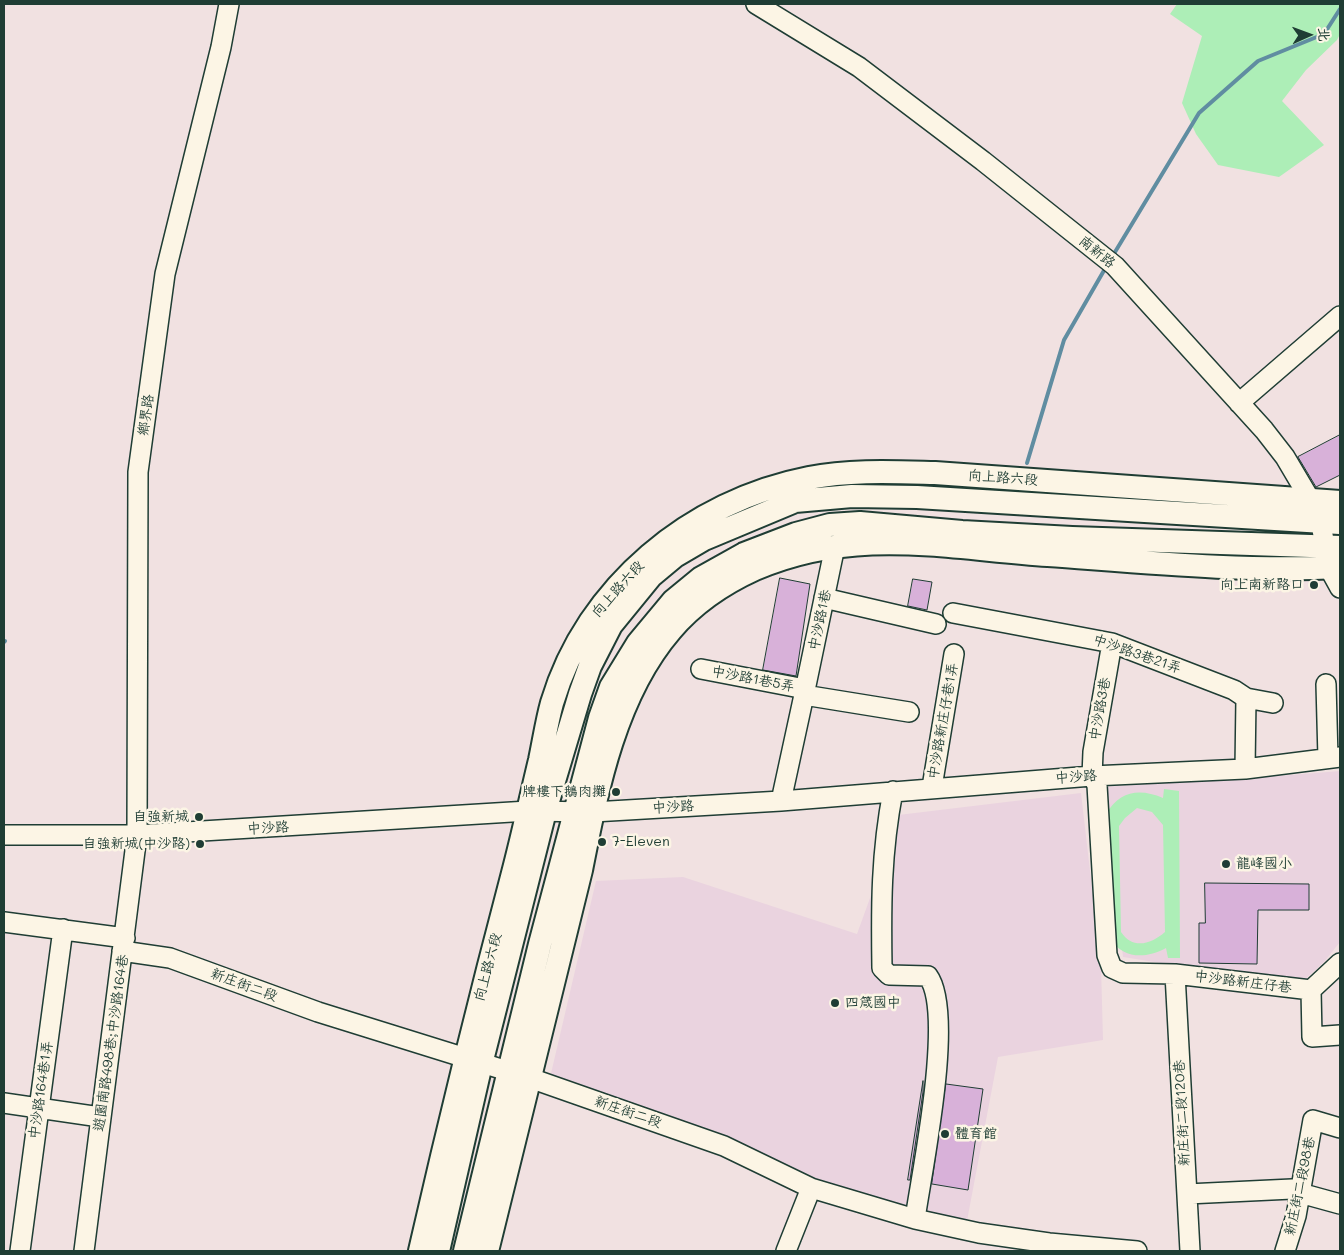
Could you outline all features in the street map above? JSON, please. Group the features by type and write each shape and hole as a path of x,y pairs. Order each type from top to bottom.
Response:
{"main road":[{"name":"向上路六段","path":"537,811 552,703 589,622 634,567 660,546 689,525 760,492 812,478 874,472 935,473 1340,502"},
{"name":"向上路六段","path":"420,1251 473,1061 537,811 590,666 611,624 630,599 651,576 675,556 704,540 795,501 852,496 917,497 1330,524"},
{"path":"487,1251 520,1075 583,812 600,718 611,687 638,643 656,619 673,601 709,573 744,554 796,534 830,525 860,523 962,532 1334,557"},
{"path":"583,812 631,693 655,652 671,630 702,600 727,582 801,552 867,542 908,542 1118,560 1297,568 1334,557"},
{"name":"向上路六段","path":"438,1251 473,1061"},
{"path":"465,1251 520,1075"}],"street":[{"name":"鄉界路","path":"137,835 138,472 166,274 221,46 229,4"},
{"name":"南新路","path":"756,4 859,67 983,160 1109,261 1239,403 1285,457 1311,501 1330,524 1340,588"},
{"path":"1239,403 1340,316"},
{"name":"中沙路1巷","path":"781,801 835,546"},
{"path":"824,598 936,624"},
{"name":"中沙路3巷21弄","path":"953,613 1112,642 1234,690 1246,698 1273,703"},
{"name":"中沙路3巷","path":"1112,642 1093,752 1092,776 1097,785 1107,955 1112,968 1124,973 1175,974"},
{"name":"中沙路新庄仔巷1弄","path":"932,788 954,654"},
{"name":"中沙路1巷5弄","path":"701,669 805,692"},
{"path":"1326,684 1334,757"},
{"path":"805,692 909,712"},
{"path":"1245,769 1246,698"},
{"name":"中沙路","path":"4,835 137,835 537,811 583,812 781,801 1092,776 1245,769 1334,757"},
{"path":"893,791 884,836 880,889 882,968 889,975 928,976 934,984 938,1004 938,1061 915,1219"},
{"name":"遊園南路498巷;中沙路164巷","path":"84,1251 137,835"},
{"name":"新庄街二段","path":"4,922 63,929 170,958 318,1012 520,1075 724,1146 811,1188 915,1219 1048,1247 1136,1251"},
{"name":"中沙路164巷1弄","path":"20,1251 63,929"},
{"name":"中沙路新庄仔巷","path":"1340,963 1311,990 1312,1037 1340,1035"},
{"name":"中沙路新庄仔巷","path":"1175,974 1311,990"},
{"name":"新庄街二段120巷","path":"1175,974 1190,1251"},
{"path":"4,1103 100,1117"},
{"name":"新庄街二段98巷","path":"1285,1251 1312,1120 1340,1128"},
{"path":"786,1251 811,1188"},
{"path":"1187,1194 1296,1191 1340,1204"}],"shaded area":[{"name":"龍峰國小","path":"1340,771 1340,942 1324,962 1299,985 1123,957 1103,787"},
{"name":"四箴國中","path":"1081,793 1101,966 1103,1040 998,1057 966,1226 815,1187 549,1082 596,881 683,877 857,934 878,876 890,816"}],"green space":[{"path":"1177,4 1340,4 1340,34 1337,40 1306,70 1282,101 1324,145 1279,177 1218,165 1196,134 1182,103 1202,36 1170,14"},
{"path":"1164,789 1179,791 1180,958 1168,958 1166,948 1150,954 1128,954 1116,946 1110,939 1106,814 1117,800 1131,794 1146,793 1163,798","holes":["1137,808 1152,812 1163,825 1165,932 1154,940 1137,943 1126,938 1121,932 1119,826"]}],"building":[{"path":"1340,435 1340,475 1316,487 1298,457"},
{"path":"780,578 810,584 796,676 763,670"},
{"path":"913,579 932,582 927,610 908,606"},
{"path":"1205,883 1309,884 1309,910 1258,910 1257,964 1199,963 1199,923 1205,923"},
{"path":"923,1081 910,1180 908,1180"},
{"name":"體育館","path":"946,1084 983,1089 968,1190 932,1184"}],"waterway":[{"path":"1112,257 1199,113 1258,61 1324,34 1340,9"},
{"path":"1027,463 1064,340 1106,267"}],"place":[{"name":"向上南新路口","path":"1314,585"},
{"name":"牌樓下鵝肉攤","path":"616,792"},
{"name":"自強新城","path":"199,817"},
{"name":"7-Eleven","path":"602,842"},
{"name":"自強新城(中沙路)","path":"200,844"},
{"name":"龍峰國小","path":"1226,864"},
{"name":"四箴國中","path":"835,1003"},
{"name":"體育館","path":"945,1134"}]}
